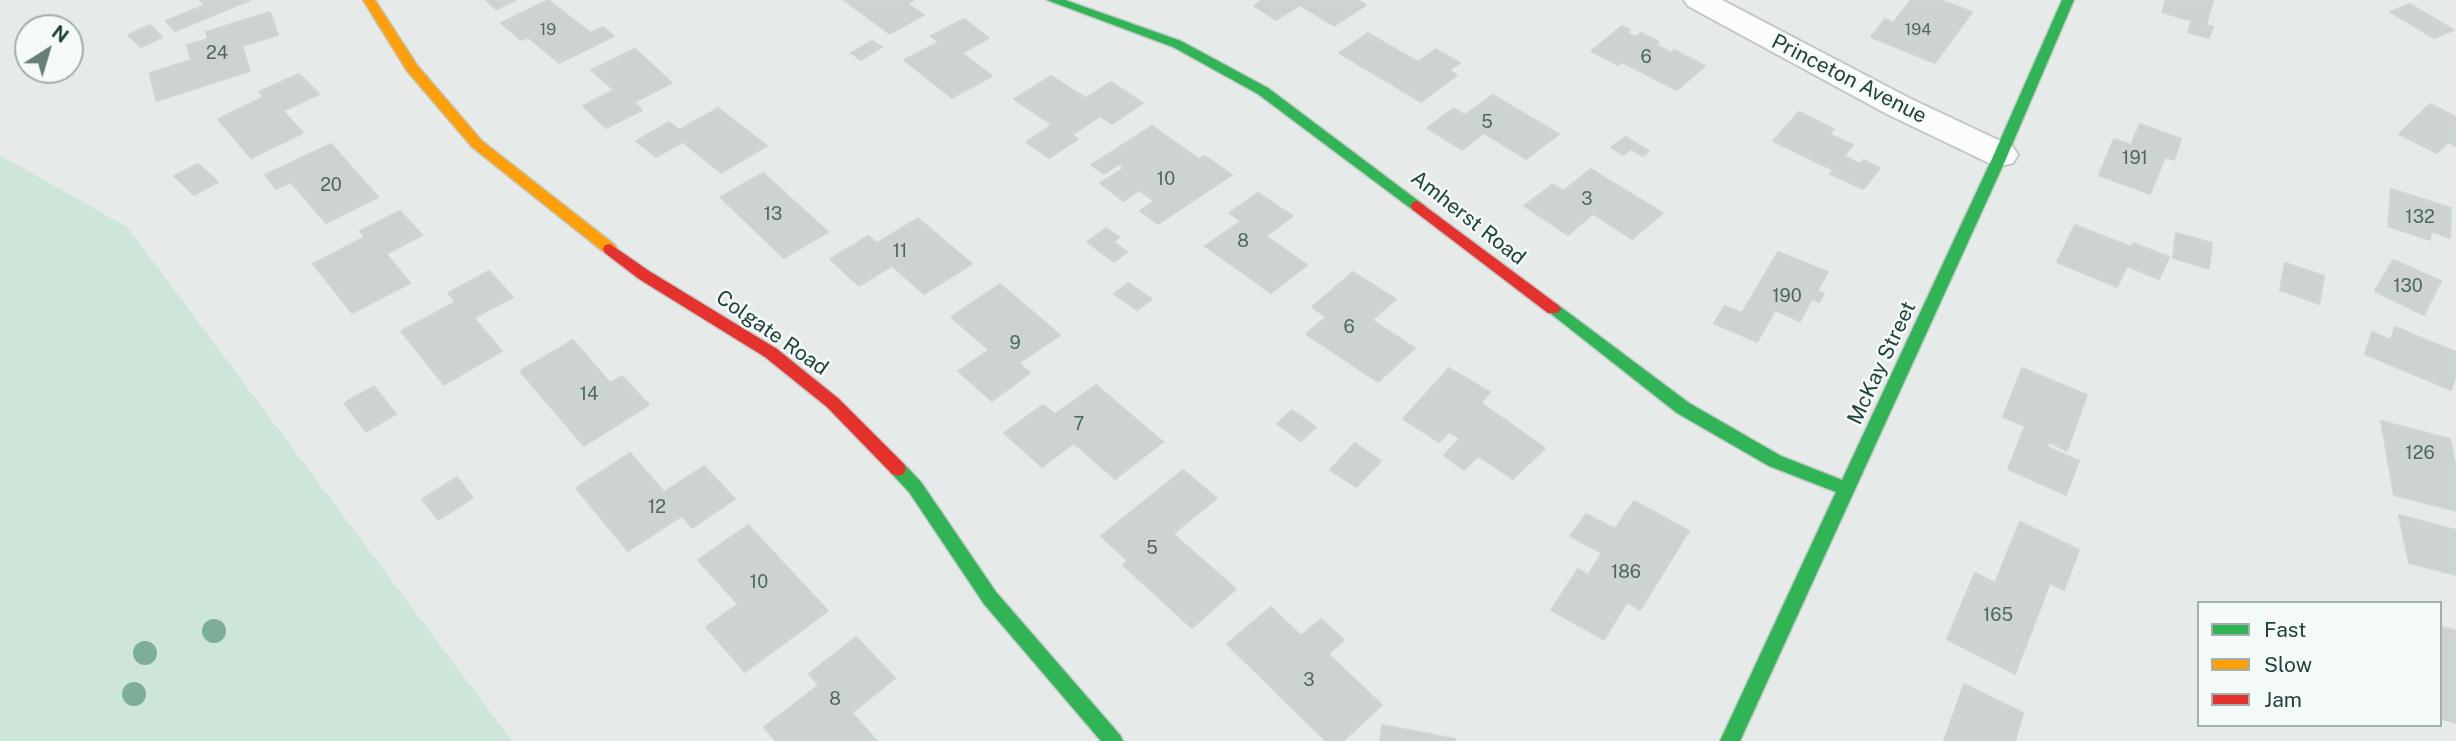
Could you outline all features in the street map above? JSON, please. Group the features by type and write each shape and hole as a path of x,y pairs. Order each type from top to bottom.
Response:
{"street":[{"name":"Colgate Road","path":"369,0 412,68 477,144 644,275 771,353 833,403 915,487 990,598 1113,741"},
{"name":"Amherst Road","path":"1053,0 1177,44 1263,91 1361,162 1683,408 1775,461 1846,489"},
{"name":"Princeton Avenue","path":"1699,0 1898,106 2001,155"},
{"name":"McKay Street","path":"1730,741 2001,155 2067,0"}],"green space":[{"path":"0,155 127,227 512,741 0,741"}],"building":[{"path":"200,0 250,0 175,31 166,21 205,5"},
{"path":"486,0 516,0 496,9"},
{"path":"548,0 591,33 603,27 614,36 559,63 528,37 521,40 501,23"},
{"path":"844,0 914,0 907,4 924,15 890,34"},
{"path":"1262,0 1358,0 1366,5 1334,26 1300,5 1276,20 1254,6"},
{"path":"1911,0 1940,0 1972,12 1935,63 1871,37 1885,19 1893,23"},
{"path":"2166,0 2213,0 2206,25 2213,27 2209,38 2188,32 2192,21 2162,12"},
{"path":"2410,4 2454,30 2434,38 2390,12"},
{"path":"270,12 278,35 242,46 250,71 156,101 150,73 191,60 187,45 208,39 206,32"},
{"path":"964,19 989,38 962,53 992,76 952,98 904,60 939,42 931,36"},
{"path":"150,25 162,37 141,47 128,35"},
{"path":"1622,26 1630,30 1627,33 1636,37 1641,33 1659,42 1656,45 1671,53 1674,50 1705,66 1677,90 1622,62 1618,65 1591,51"},
{"path":"1368,33 1418,62 1436,49 1460,63 1449,70 1457,75 1421,102 1339,53"},
{"path":"872,41 882,47 861,60 851,53"},
{"path":"635,49 672,83 634,102 642,110 606,128 583,106 614,90 591,70"},
{"path":"299,74 319,94 283,111 303,133 251,158 218,119 264,97 259,92"},
{"path":"1051,76 1086,98 1111,82 1143,103 1112,124 1100,116 1072,135 1078,139 1049,158 1026,142 1052,125 1014,99"},
{"path":"1493,95 1559,134 1526,159 1484,133 1462,150 1427,128 1454,108 1465,115"},
{"path":"2430,104 2456,117 2456,146 2448,142 2437,153 2399,134"},
{"path":"718,108 767,146 721,173 683,142 656,157 636,141 669,122 679,130"},
{"path":"1799,112 1834,129 1829,134 1853,145 1844,156 1860,164 1863,160 1880,168 1863,189 1830,174 1833,170 1773,141"},
{"path":"2140,124 2181,139 2174,160 2165,157 2150,194 2099,175 2114,139 2131,145"},
{"path":"1152,126 1199,159 1205,156 1232,175 1158,224 1140,211 1154,201 1139,190 1123,201 1100,183 1124,168 1119,164 1104,174 1091,165"},
{"path":"1626,137 1649,151 1643,156 1631,149 1623,155 1611,147"},
{"path":"331,144 378,197 326,223 291,182 276,189 265,175"},
{"path":"198,164 218,182 194,195 174,176"},
{"path":"1591,169 1663,213 1632,239 1593,214 1568,235 1524,206 1553,184 1563,191"},
{"path":"763,173 828,232 784,258 720,197"},
{"path":"2391,189 2451,208 2450,238 2431,231 2430,240 2388,226"},
{"path":"1258,193 1293,216 1266,236 1307,265 1271,293 1205,246 1241,221 1229,213"},
{"path":"400,211 422,235 386,254 410,283 352,313 313,264 365,237 360,231"},
{"path":"918,218 972,264 924,294 892,266 859,286 830,259 868,236 877,243"},
{"path":"2075,225 2131,247 2133,243 2169,257 2159,279 2127,266 2117,287 2057,262"},
{"path":"1106,228 1119,237 1114,242 1127,252 1114,262 1087,242"},
{"path":"2176,233 2212,243 2209,269 2173,258"},
{"path":"1778,252 1828,272 1817,291 1824,294 1819,302 1812,299 1800,321 1775,310 1757,342 1714,323 1725,306 1742,313"},
{"path":"2393,260 2441,281 2424,315 2375,291"},
{"path":"2285,263 2324,276 2319,304 2280,290"},
{"path":"489,271 513,297 474,318 502,351 444,385 401,331 456,302 448,293"},
{"path":"1353,272 1396,299 1372,320 1415,348 1378,382 1306,334 1326,317 1312,307"},
{"path":"1128,283 1152,299 1137,310 1114,294"},
{"path":"1000,284 1060,335 1019,363 1030,373 992,401 958,371 989,350 951,317"},
{"path":"2395,327 2456,352 2456,374 2451,390 2365,354 2372,332 2391,340"},
{"path":"573,340 610,383 622,376 649,405 584,446 520,371"},
{"path":"1449,368 1490,392 1481,403 1545,448 1513,479 1478,456 1464,470 1444,455 1460,439 1449,432 1439,442 1403,419"},
{"path":"2022,368 2087,395 2067,451 2049,442 2047,447 2079,461 2066,495 2008,469 2025,426 2003,417"},
{"path":"1096,385 1163,442 1115,479 1074,443 1042,467 1004,433 1043,405 1055,414"},
{"path":"374,386 396,414 366,432 344,403"},
{"path":"1292,410 1316,427 1301,441 1277,424"},
{"path":"2381,421 2450,439 2456,467 2456,511 2394,495"},
{"path":"1355,443 1381,461 1356,487 1330,470"},
{"path":"630,453 664,492 704,466 735,499 692,528 682,516 628,551 576,488"},
{"path":"1183,470 1217,498 1173,534 1236,589 1192,628 1123,565 1128,561 1101,536"},
{"path":"457,477 473,498 438,520 422,499"},
{"path":"1634,501 1689,531 1640,610 1627,602 1604,640 1551,610 1578,569 1588,575 1602,553 1570,536 1586,514 1615,529"},
{"path":"2399,515 2456,530 2456,575 2409,563"},
{"path":"2020,522 2079,550 2064,590 2050,583 2015,674 1947,639 1975,573 1995,583"},
{"path":"748,525 828,611 745,672 706,627 738,604 698,560"},
{"path":"1271,607 1301,636 1321,619 1344,640 1328,654 1382,705 1343,741 1326,741 1227,644"},
{"path":"2442,627 2456,631 2456,723 2442,719"},
{"path":"856,637 895,678 852,713 877,741 776,741 764,727 819,685 809,674"},
{"path":"1964,684 2023,713 2015,741 1944,741"},
{"path":"1382,725 1455,739 1380,741"}],"traffic: fast":[{"path":"1053,0 1177,44 1263,91 1418,206"},
{"path":"1730,741 1998,161 2068,0"},
{"path":"1553,309 1683,408 1775,461 1846,489"},
{"path":"898,469 915,487 990,598 1113,741"}],"traffic: slow":[{"path":"369,0 412,68 477,144 610,249"}],"traffic: jam":[{"path":"1418,206 1553,309"},
{"path":"610,249 644,275 771,353 833,403 898,469"}]}
